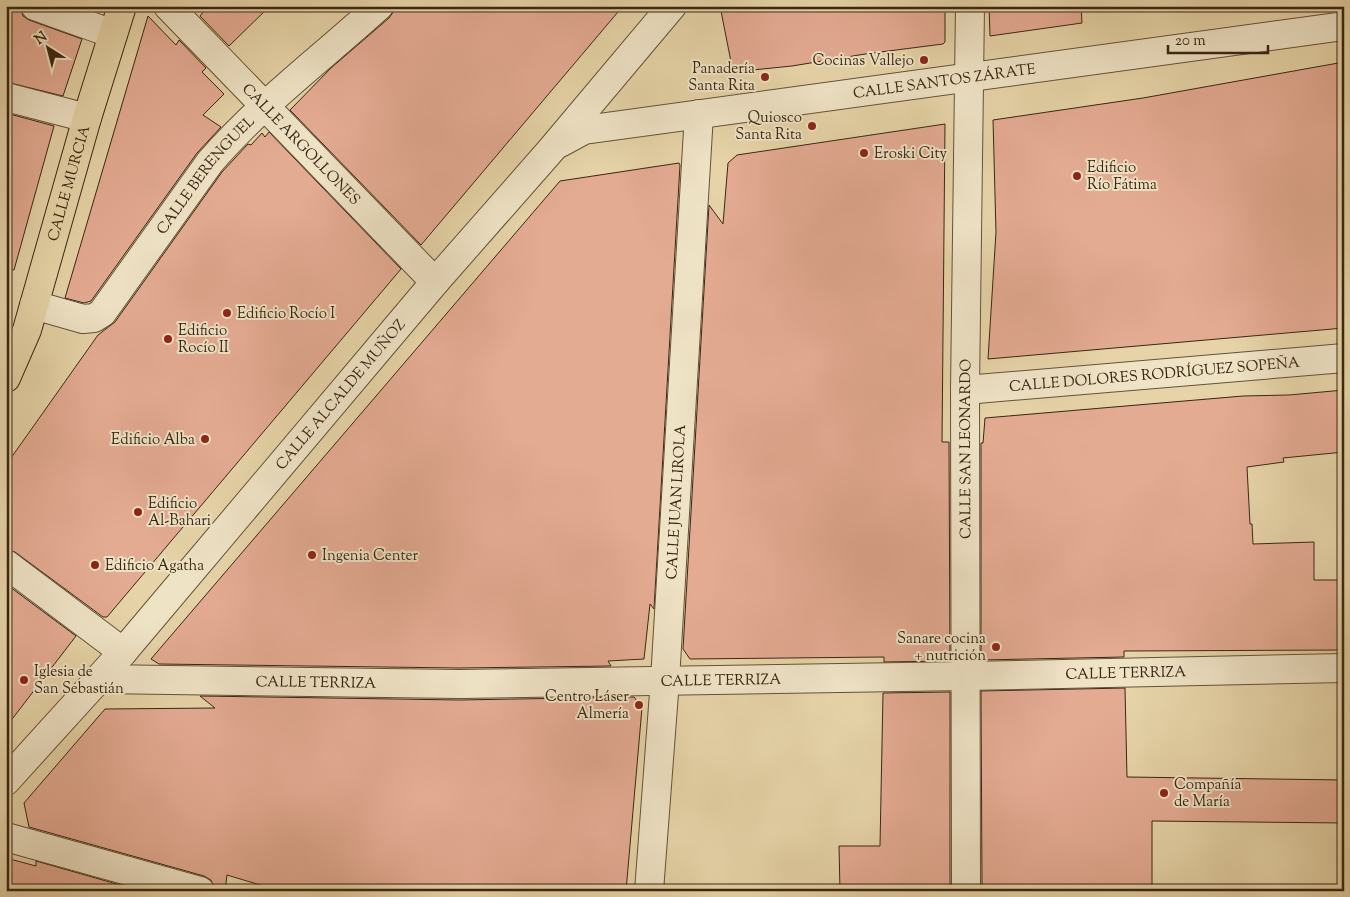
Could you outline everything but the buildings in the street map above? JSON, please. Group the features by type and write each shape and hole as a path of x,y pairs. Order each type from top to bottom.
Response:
{"main road":[{"name":"CALLE MURCIA","path":"9,364 27,330 87,118 122,6"}],"street":[{"path":"35,6 113,34"},
{"name":"CALLE BERENGUEL","path":"34,305 83,319 94,318 102,313 210,162 264,105 379,6"},
{"name":"CALLE ALCALDE MUÑOZ","path":"6,781 100,679 434,282 551,150 672,6"},
{"name":"CALLE SAN LEONARDO","path":"966,891 964,676 965,390 970,6"},
{"name":"CALLE ARGOLLONES","path":"182,11 264,105 434,282"},
{"name":"CALLE SANTOS ZÁRATE","path":"551,150 569,137 584,130 1344,26"},
{"path":"6,97 87,118"},
{"path":"592,100 589,115 609,127"},
{"name":"CALLE JUAN LIROLA","path":"649,891 665,680 699,114"},
{"name":"CALLE DOLORES RODRÍGUEZ SOPEÑA","path":"965,390 1344,358"},
{"path":"6,564 123,652"},
{"name":"CALLE TERRIZA","path":"100,679 449,684 1344,668"},
{"path":"6,837 200,891"}],"place":[{"name":"Cocinas Vallejo","path":"924,60"},
{"name":"Panadería Santa Rita","path":"765,77"},
{"name":"Quiosco Santa Rita","path":"812,126"},
{"name":"Eroski City","path":"864,153"},
{"name":"Edificio Río Fátima","path":"1077,176"},
{"name":"Edificio Rocío I","path":"227,313"},
{"name":"Edificio Rocío II","path":"168,339"},
{"name":"Edificio Alba","path":"205,439"},
{"name":"Edificio Al-Bahari","path":"138,512"},
{"name":"Ingenia Center","path":"312,555"},
{"name":"Edificio Agatha","path":"95,565"},
{"name":"Sanare cocina + nutrición","path":"996,647"},
{"name":"Iglesia de San Sebastián","path":"24,680"},
{"name":"Centro Láser Almería","path":"639,705"},
{"name":"Compañía de María","path":"1164,793"}]}
